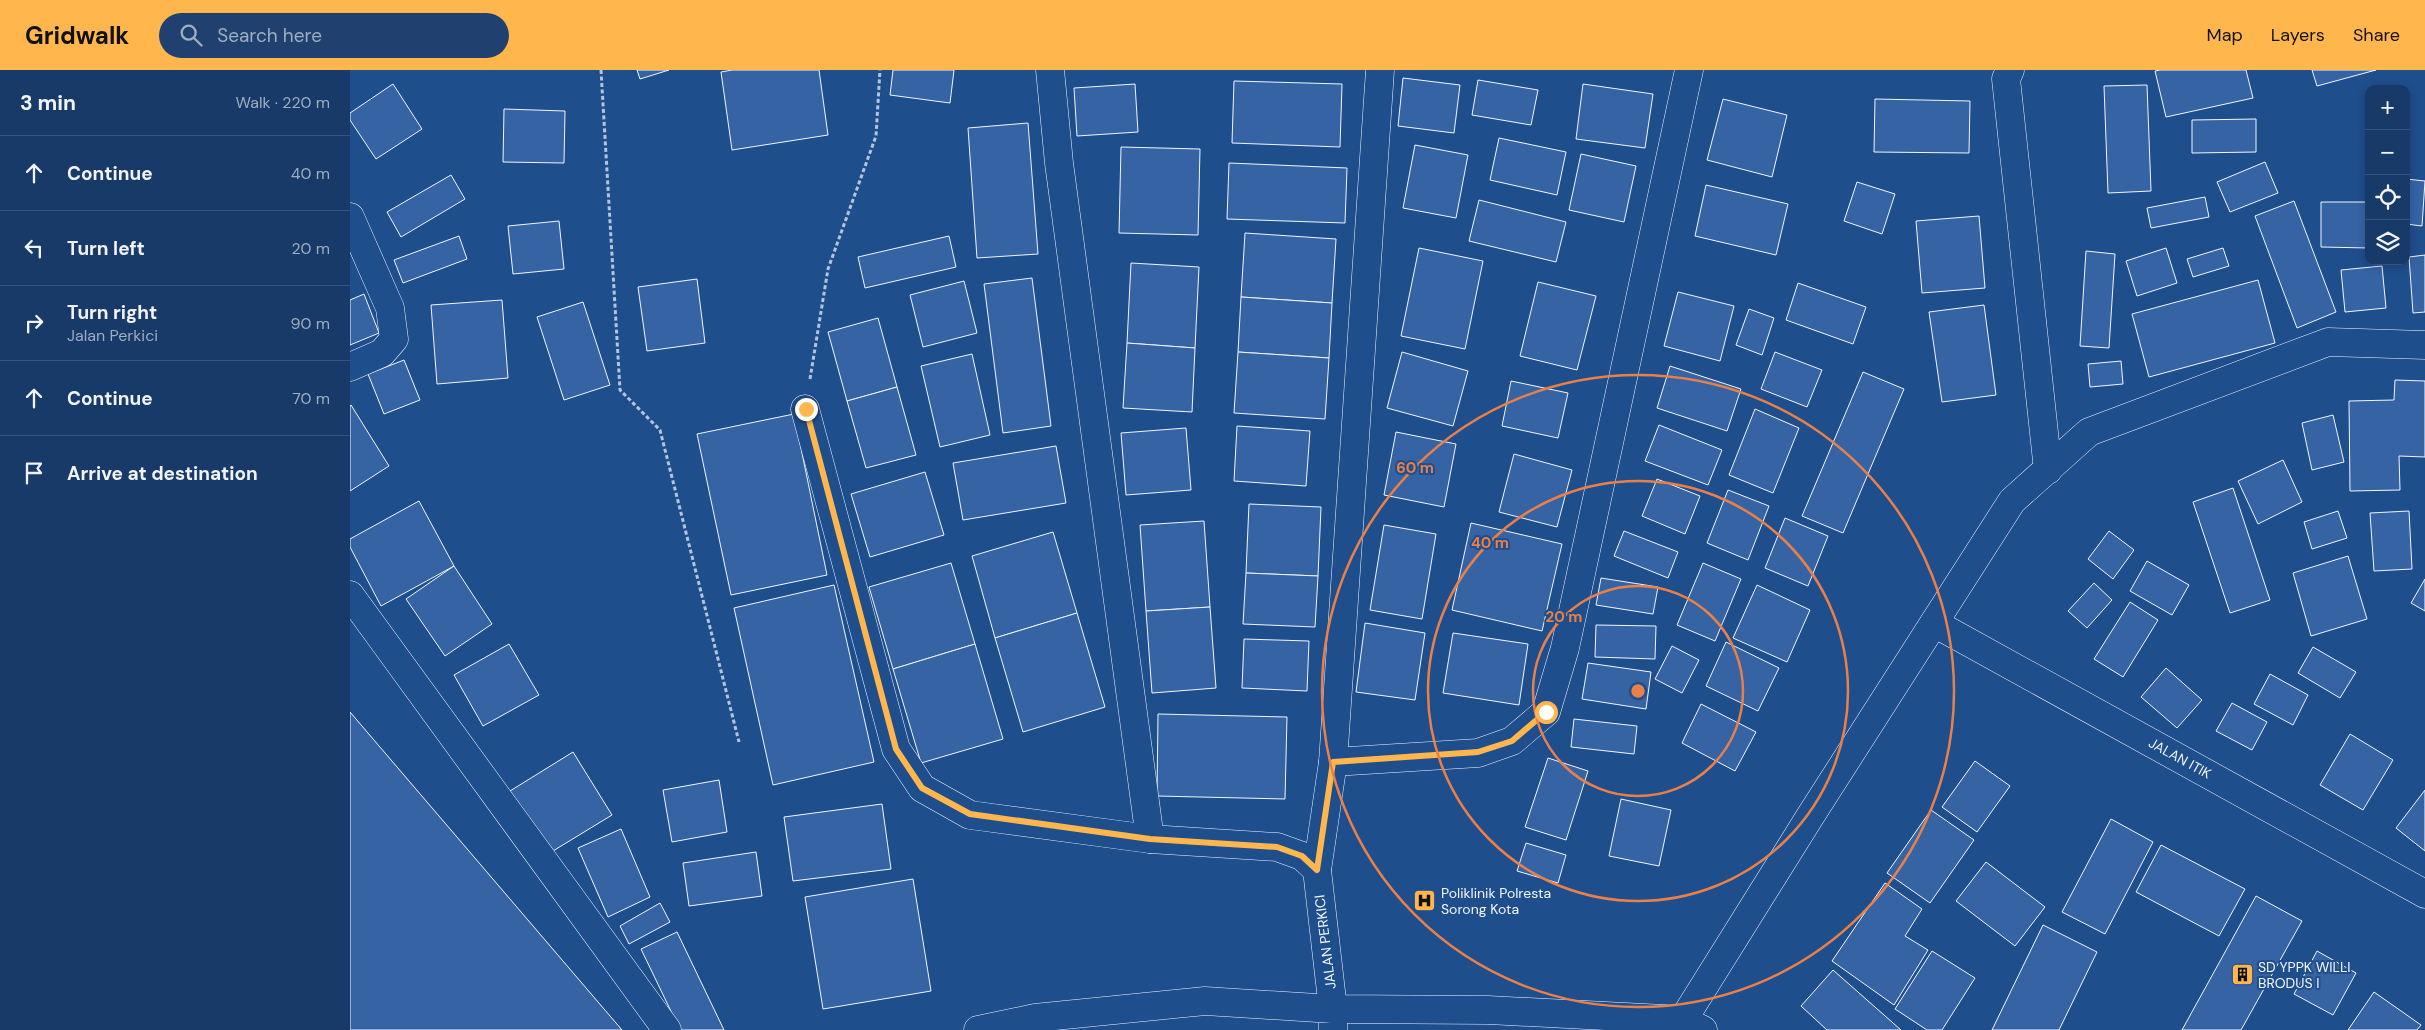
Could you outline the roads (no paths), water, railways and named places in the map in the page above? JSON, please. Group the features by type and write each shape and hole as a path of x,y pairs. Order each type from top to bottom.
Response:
{"street":[{"path":"1050,70 1061,173 1150,839"},
{"name":"JALAN PERKICI","path":"1380,70 1333,762 1317,870 1333,1020 1488,1010 1693,1025"},
{"path":"1333,762 1478,752 1512,741 1546,712 1565,648 1689,70"},
{"path":"2010,70 2006,79 2048,470"},
{"path":"350,217 390,308 394,339 382,353 350,367"},
{"path":"1693,1025 1811,814 2012,501 2089,432 2328,342 2425,345"},
{"path":"806,409 896,749 922,788 970,814 1150,839 1277,847 1302,856 1317,870"},
{"path":"350,594 666,1030"},
{"name":"JALAN ITIK","path":"1934,623 2425,894"},
{"path":"978,1030 1035,1018 1205,1001 1333,1020"}],"place":[{"name":"Poliklinik Polresta Sorong Kota","path":"1425,901"},
{"name":"SD YPPK WILLI BRODUS I","path":"2242,975"}]}
